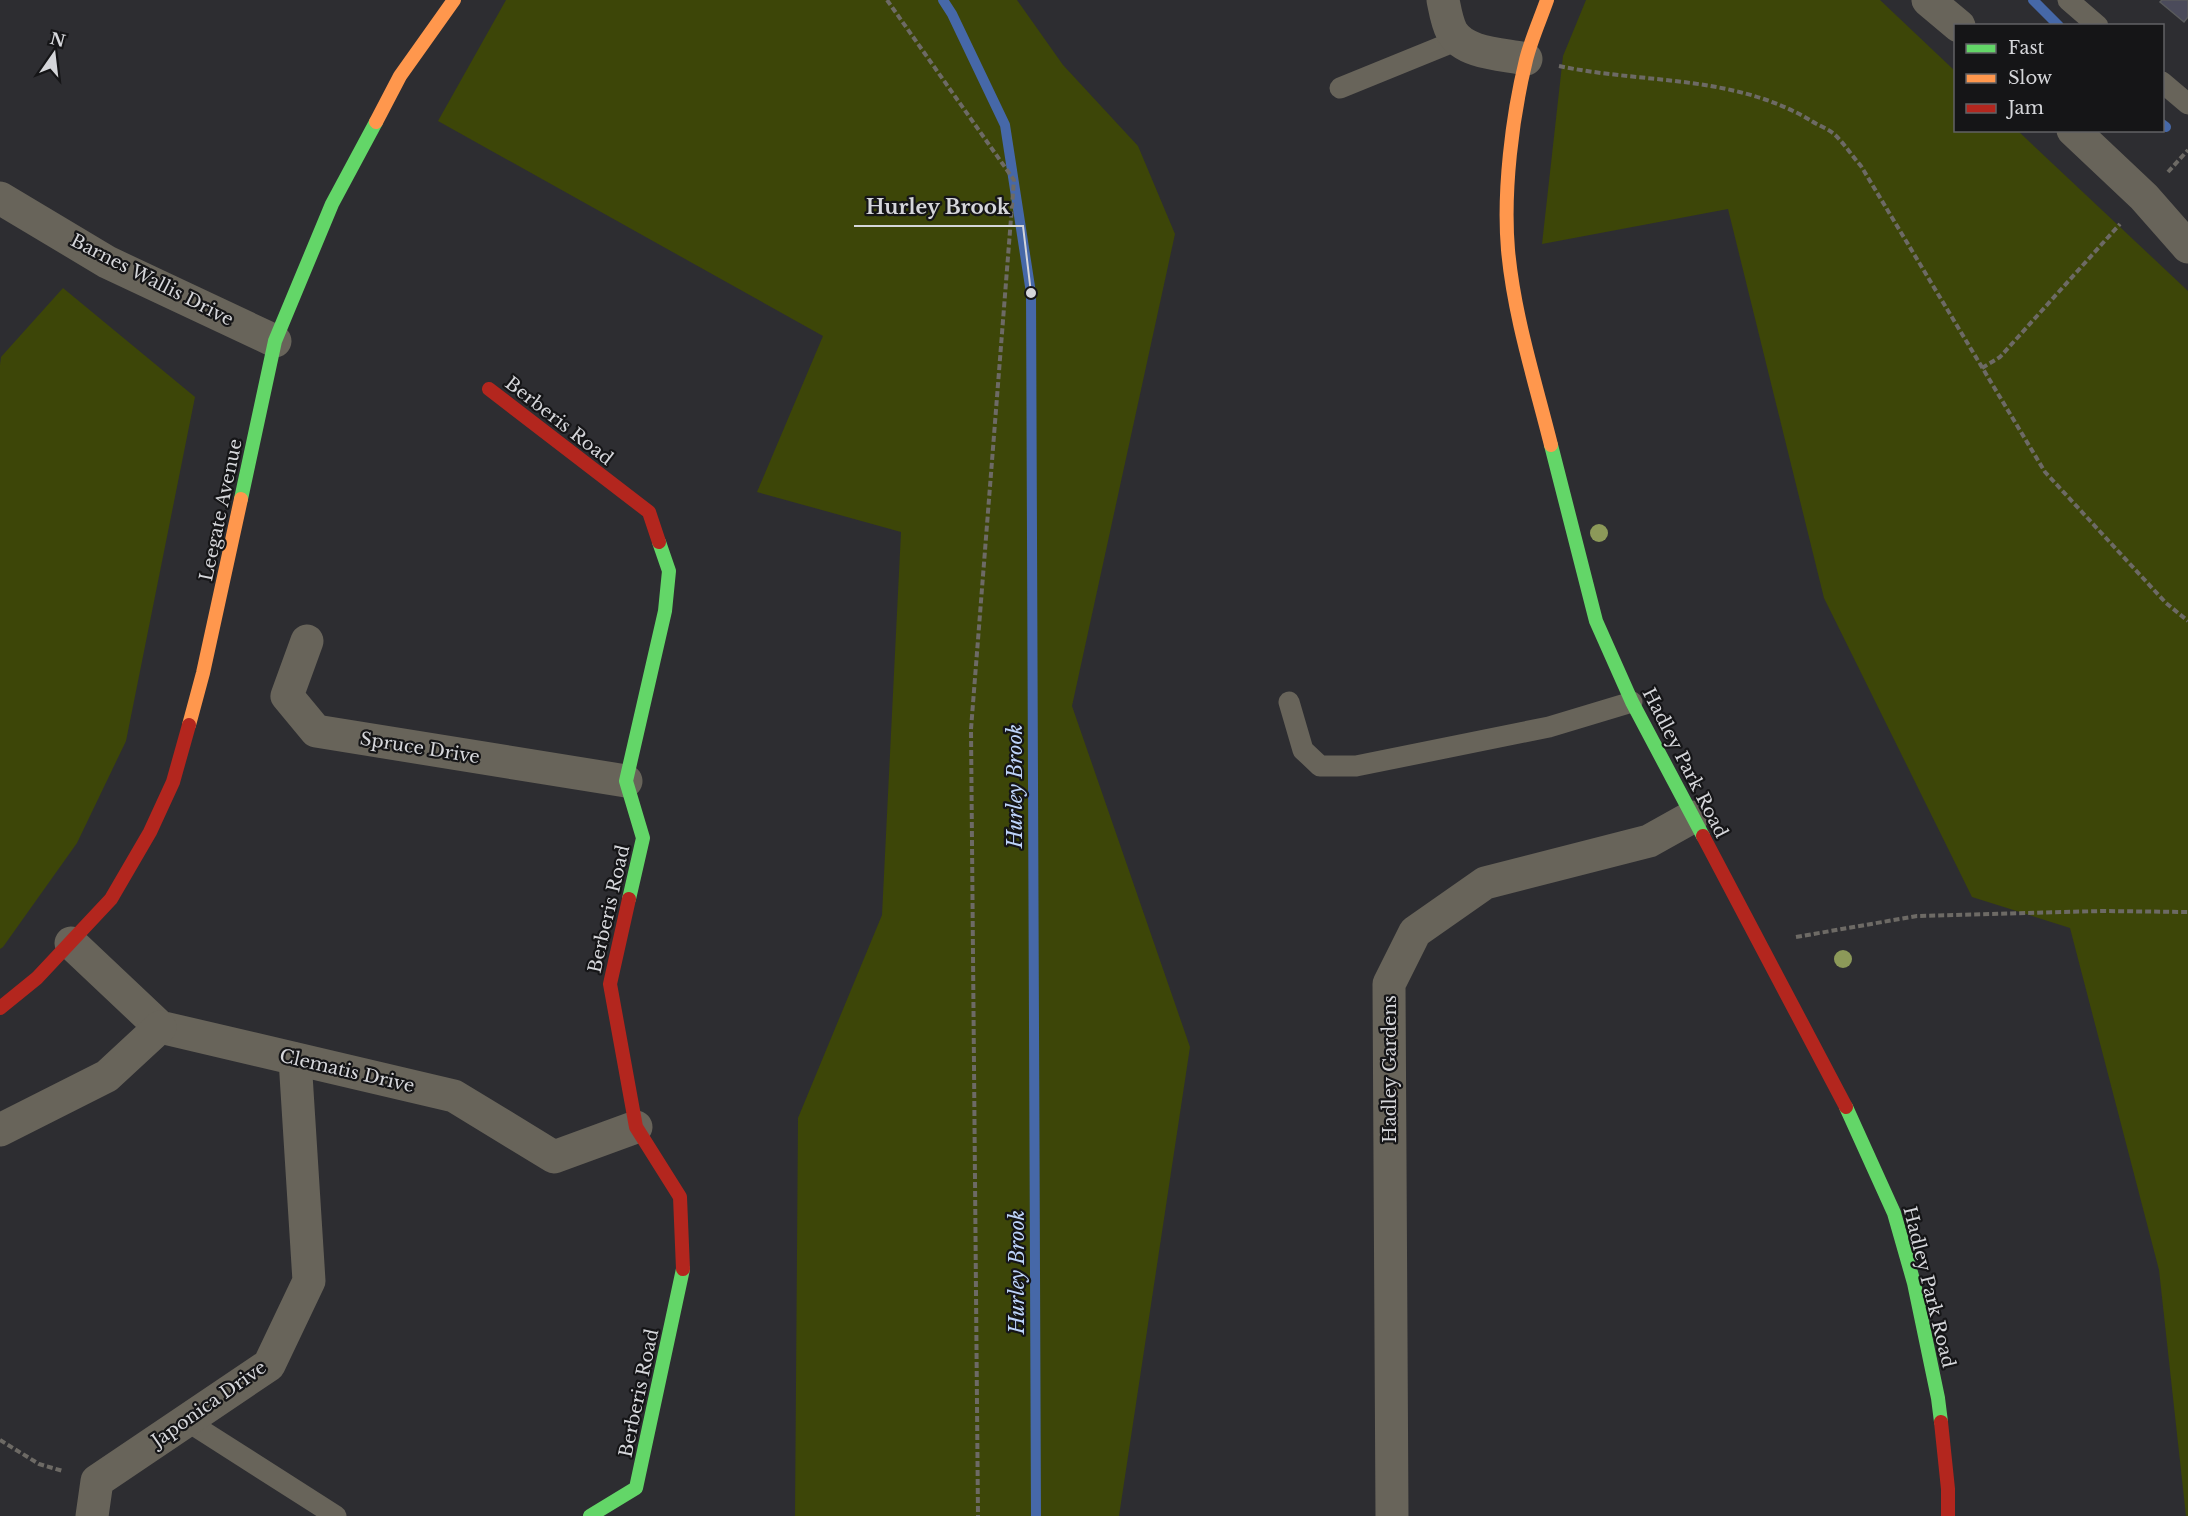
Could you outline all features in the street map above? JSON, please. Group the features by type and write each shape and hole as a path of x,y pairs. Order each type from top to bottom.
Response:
{"street":[{"name":"Leegate Avenue","path":"0,1008 37,978 111,899 150,832 173,782 203,673 275,341 332,204 400,76 454,0"},
{"path":"1443,0 1450,30 1458,40 1471,48 1526,59"},
{"name":"Hadley Park Road","path":"1547,0 1526,59 1512,137 1507,206 1509,249 1517,308 1596,621 1632,702 1856,1126 1894,1213 1914,1283 1938,1398 1948,1489 1948,1516"},
{"path":"1928,0 1957,24"},
{"path":"2075,132 2144,198 2188,247"},
{"name":"Barnes Wallis Drive","path":"0,198 107,262 275,341"},
{"name":"Berberis Road","path":"489,389 649,512 669,571 665,611 626,781 644,838 610,984 636,1127 680,1197 683,1273 636,1488 590,1516"},
{"name":"Spruce Drive","path":"307,641 287,696 316,731 626,781"},
{"name":"Hadley Gardens","path":"1392,1516 1389,984 1415,932 1485,883 1649,841 1692,817"},
{"path":"0,1130 107,1076 160,1027 71,943"},
{"name":"Clematis Drive","path":"160,1027 454,1096 554,1157 636,1127"},
{"name":"Japonica Drive","path":"98,1481 269,1365 309,1281 295,1059"},
{"path":"92,1516 98,1481"}],"lane":[{"path":"2068,0 2096,24"},
{"path":"1340,88 1458,40"},
{"path":"2164,83 2188,104"},
{"path":"1289,702 1303,750 1320,766 1356,766 1549,727 1632,702"},
{"path":"187,1420 336,1516"}],"path":[{"path":"887,0 1014,180 970,729 978,1516"},
{"path":"1526,59 1596,74 1657,78 1734,89 1793,110 1834,134 1861,166 2045,472 2166,603 2188,621"},
{"path":"1982,368 2000,357 2188,150"},
{"path":"1760,942 1917,916 2102,911 2188,912"},
{"path":"0,1440 39,1464 98,1481"}],"green space":[{"path":"506,0 1017,0 1063,65 1138,146 1175,234 1072,706 1190,1047 1119,1516 795,1516 798,1118 882,915 901,532 757,492 823,336 438,121"},
{"path":"1586,0 1880,0 1954,70 1954,132 2019,132 2188,291 2188,1516 2186,1516 2159,1270 2070,928 1972,897 1824,598 1728,209 1542,244 1563,56"},
{"path":"63,288 195,397 126,741 77,843 0,949 0,365 1,357"}],"building":[{"path":"2162,0 2188,0 2188,17 2184,22 2160,2"}],"waterway":[{"name":"Hurley Brook","path":"943,0 952,14 1005,125 1031,293 1036,1516"},
{"path":"2033,0 2057,24"}],"traffic: fast":[{"path":"241,499 275,341 332,204 376,122"},
{"path":"1551,445 1596,621 1632,702 1703,836"},
{"path":"629,899 643,838 626,781 665,611 669,571 659,542"},
{"path":"1846,1107 1894,1213 1914,1283 1941,1422"},
{"path":"590,1516 636,1488 683,1269"}],"traffic: slow":[{"path":"376,122 400,76 454,0"},
{"path":"1547,0 1528,52 1521,82 1510,155 1507,228 1515,299 1551,445"},
{"path":"189,725 203,673 241,499"}],"traffic: jam":[{"path":"489,389 649,512 659,542"},
{"path":"0,1008 37,978 111,899 150,832 173,782 189,725"},
{"path":"1703,836 1846,1107"},
{"path":"629,899 610,984 636,1127 680,1197 683,1269"},
{"path":"1941,1422 1948,1489 1948,1516"}],"place":[{"name":"Hurley Brook","path":"1031,293"}]}
